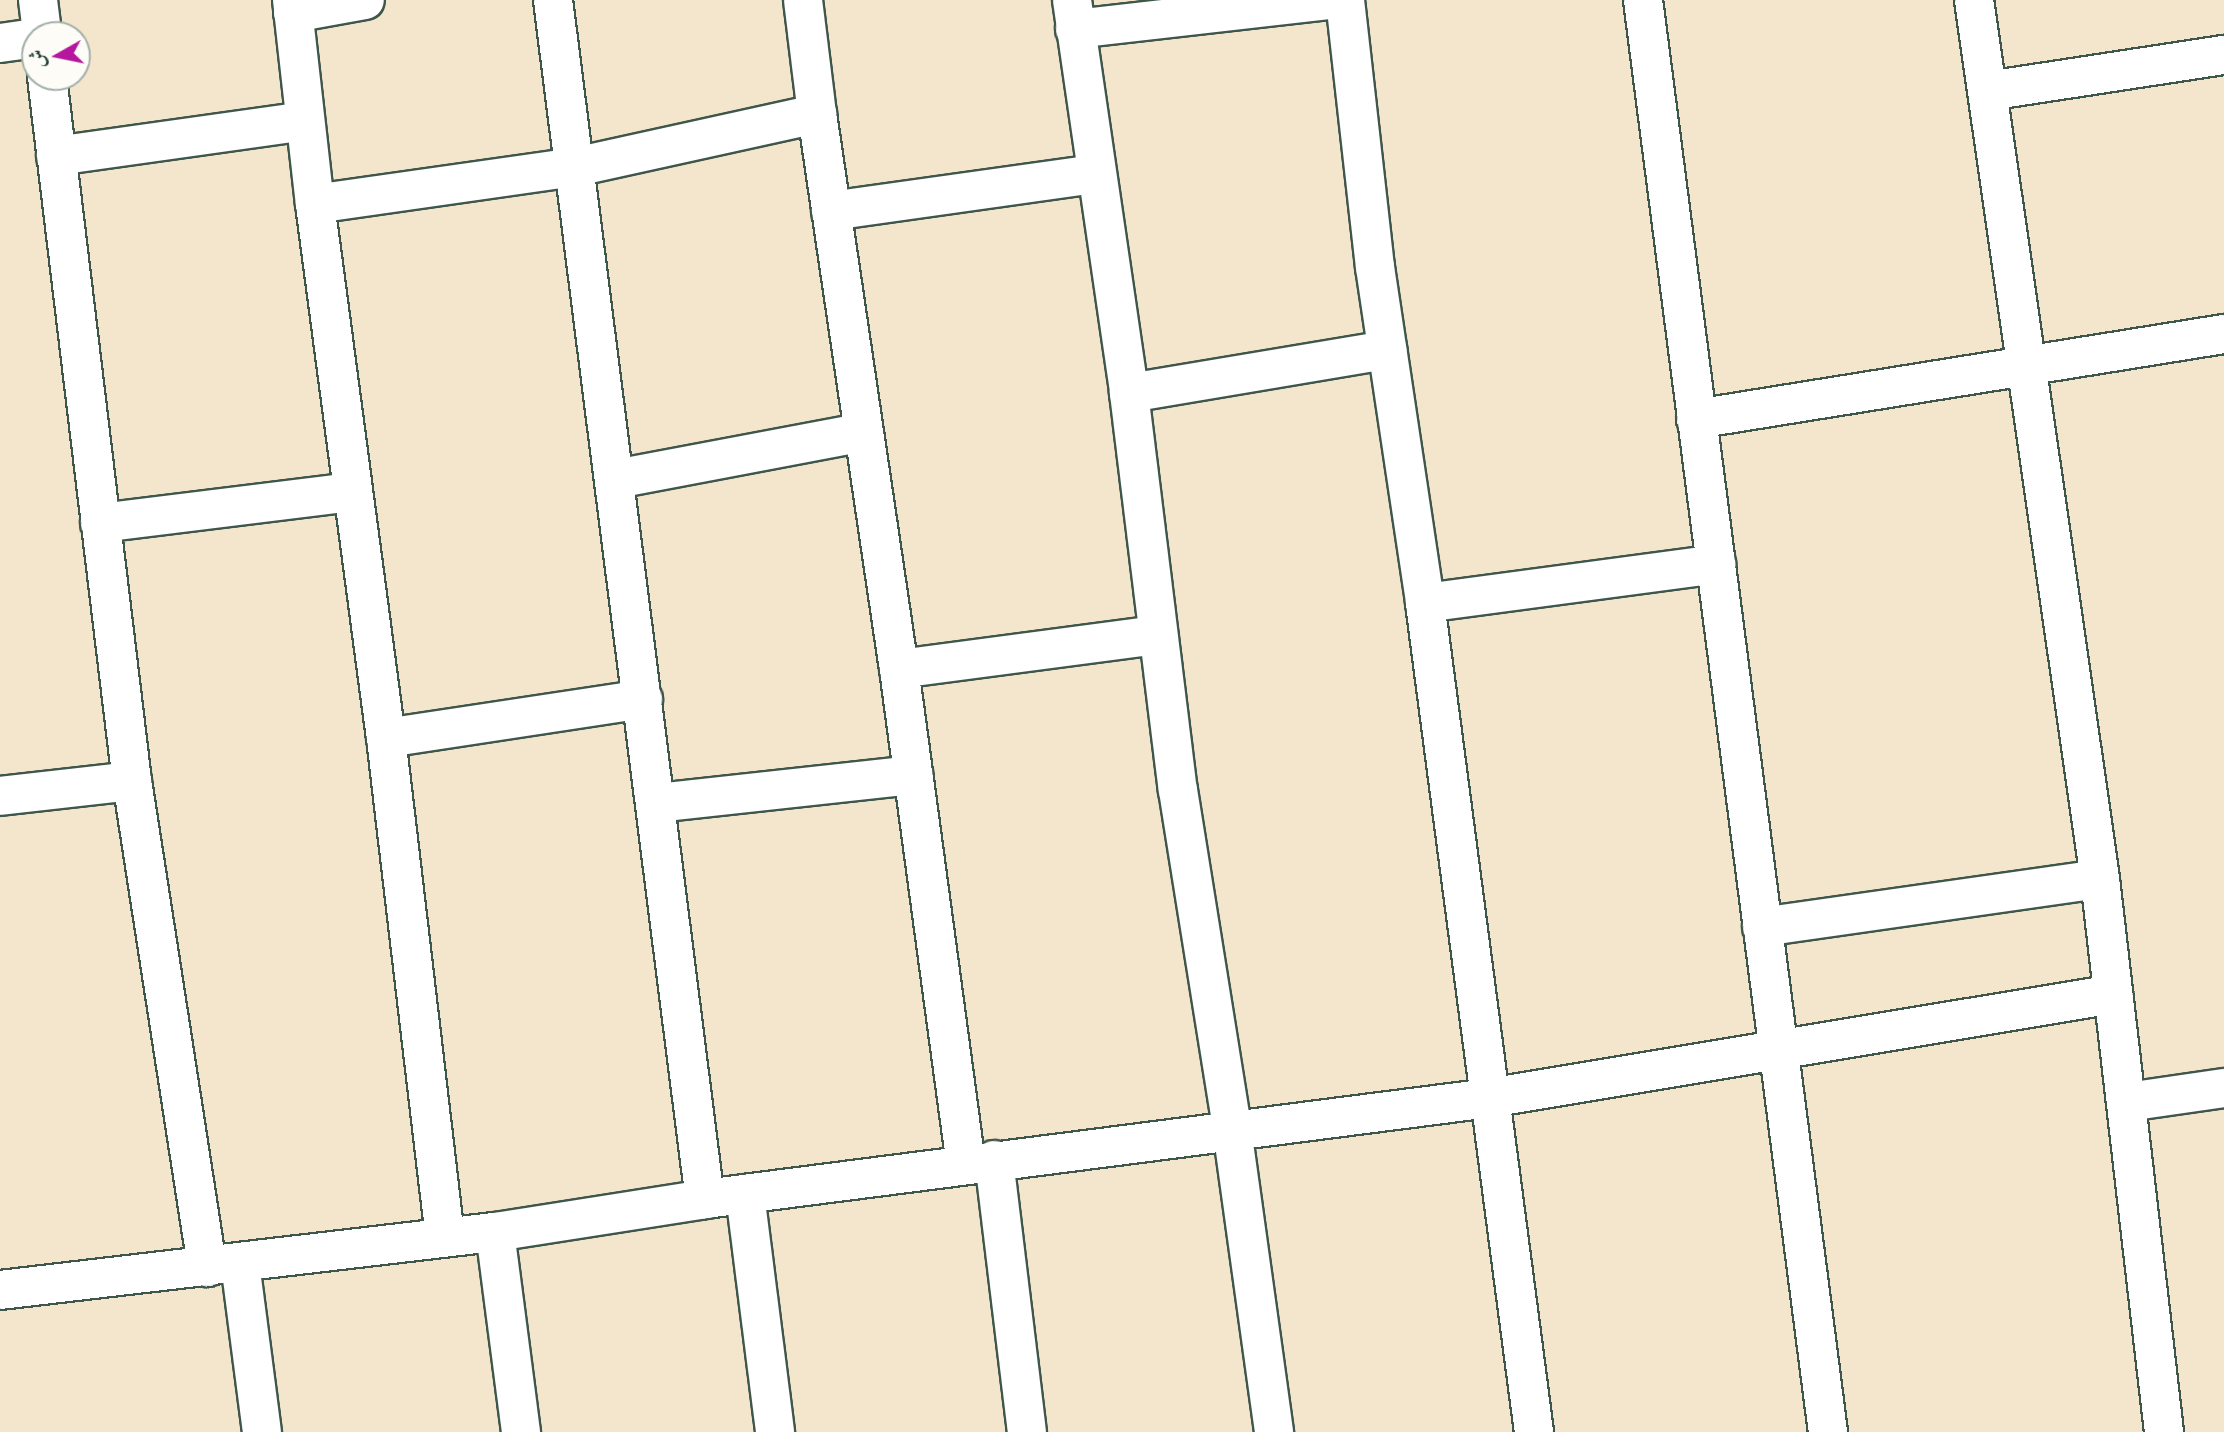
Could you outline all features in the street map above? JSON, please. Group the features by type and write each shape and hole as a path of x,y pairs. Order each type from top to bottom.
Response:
{"street":[{"path":"38,0 40,21"},
{"path":"365,0 293,6 304,121 386,738 445,1237"},
{"path":"553,0 616,479 705,1199"},
{"path":"803,0 817,114 914,775 1027,1432"},
{"path":"1274,1432 1233,1129 1178,790 1129,393 1073,14 1331,0"},
{"path":"1345,0 1387,350 1425,603 1534,1432"},
{"path":"1643,0 1828,1432"},
{"path":"1974,0 2100,879 2164,1432"},
{"path":"0,43 21,40"},
{"path":"1988,91 2224,55"},
{"path":"49,91 132,781 223,1265 262,1432"},
{"path":"315,204 575,167 817,114"},
{"path":"56,156 304,121"},
{"path":"831,211 1095,174"},
{"path":"1696,419 2224,334"},
{"path":"1129,393 1387,350"},
{"path":"616,479 864,432"},
{"path":"100,523 352,492"},
{"path":"1425,603 1716,564"},
{"path":"899,669 1158,635"},
{"path":"386,738 643,699"},
{"path":"656,803 914,775"},
{"path":"0,796 132,781"},
{"path":"1762,927 2100,879"},
{"path":"0,1290 495,1232 705,1199 1489,1098 2113,994"},
{"path":"2127,1102 2224,1087"},
{"path":"745,1194 775,1432"},
{"path":"495,1232 521,1432"}]}
